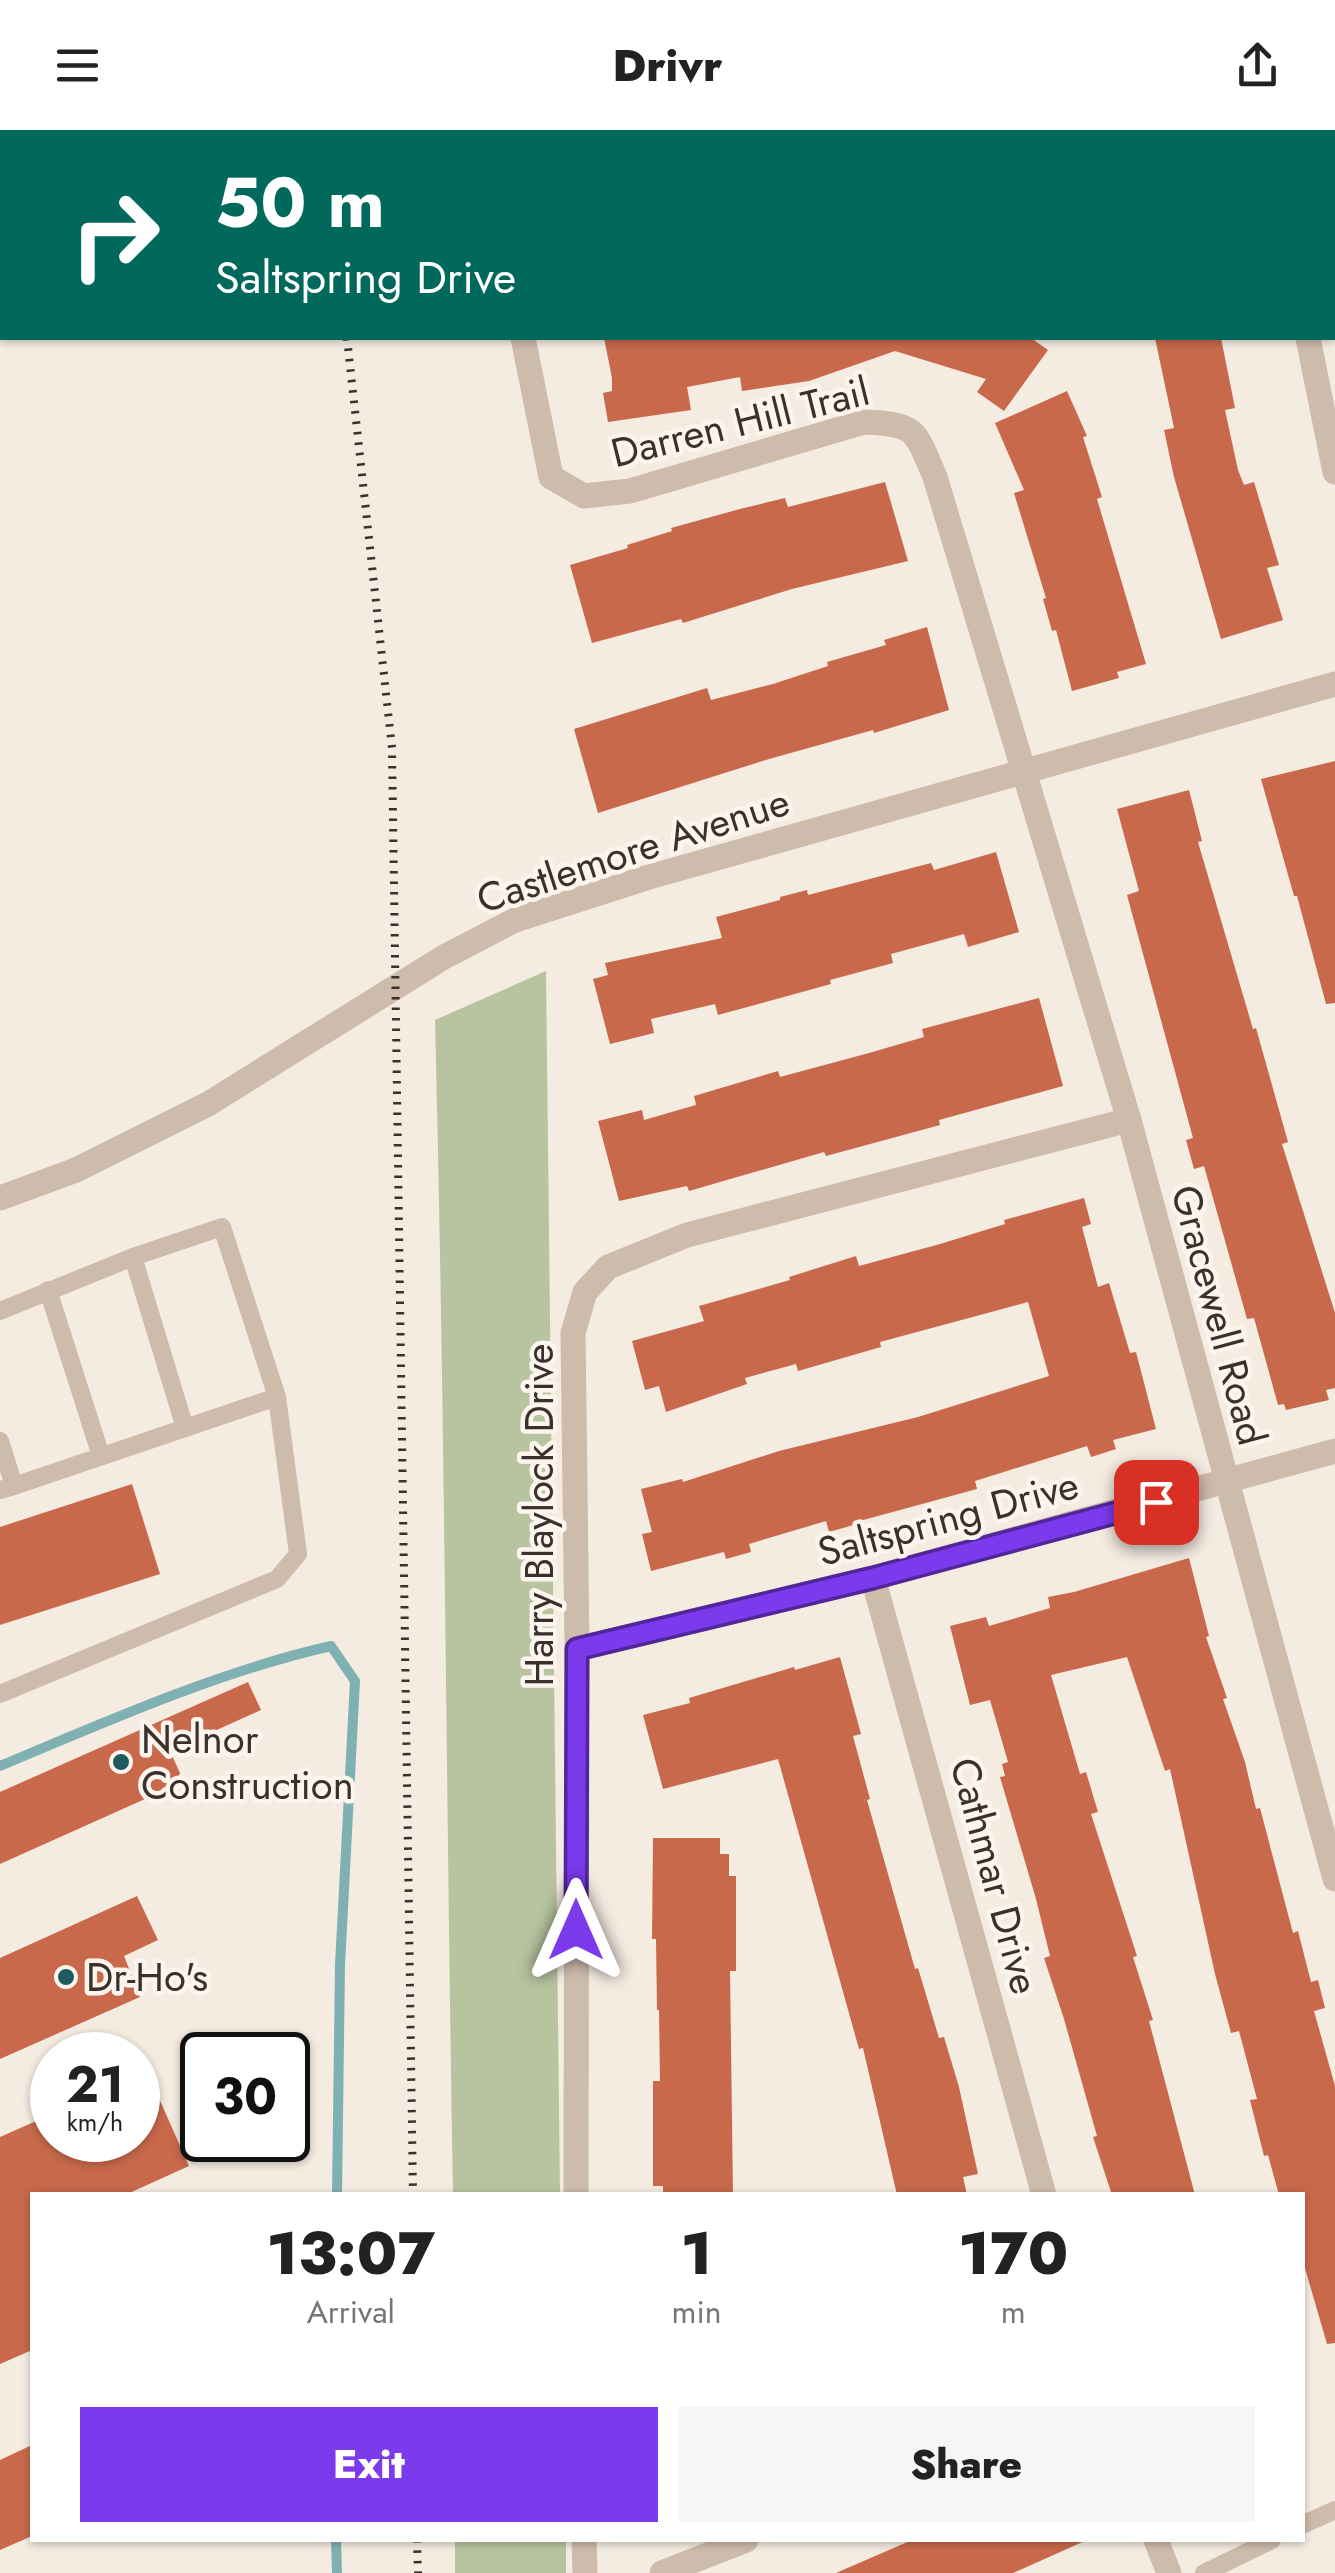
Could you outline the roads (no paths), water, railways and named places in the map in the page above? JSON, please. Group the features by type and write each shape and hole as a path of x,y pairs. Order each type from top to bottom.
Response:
{"street":[{"name":"Darren Hill Trail","path":"524,340 551,477 584,496 630,491 864,422 896,423 917,434 935,478 1002,705 1026,772"},
{"path":"1308,340 1335,472"},
{"name":"Castlemore Avenue","path":"0,1198 76,1170 208,1104 444,957 514,920 649,877 1335,684"},
{"name":"Gracewell Road","path":"1026,772 1128,1120 1335,1879"},
{"name":"Harry Blaylock Drive","path":"576,2192 573,1334 585,1292 608,1266 688,1235 1128,1120"},
{"name":"Saltspring Drive","path":"577,1649 873,1578 1335,1451"},
{"name":"Cathmar Drive","path":"873,1578 1043,2192"},
{"path":"584,2542 585,2573"},
{"path":"662,2573 741,2542"},
{"path":"1157,2542 1169,2573"}],"lane":[{"path":"0,1311 133,1257 222,1227 277,1397 298,1554 277,1579 0,1694"},
{"path":"133,1257 185,1428"},
{"path":"48,1290 101,1456"},
{"path":"0,1441 7,1488 277,1397"},
{"path":"1305,2524 1335,2510"},
{"path":"1204,2573 1268,2542"}],"waterway":[{"path":"0,1766 205,1683 331,1646 355,1681 340,1965 337,2192"},
{"path":"336,2542 337,2573"}],"railway":[{"path":"347,340 392,748 413,2192"},
{"path":"417,2542 418,2573"}],"place":[{"name":"Nelnor Construction","path":"121,1762"},
{"name":"Dr-Ho's","path":"66,1977"}]}
